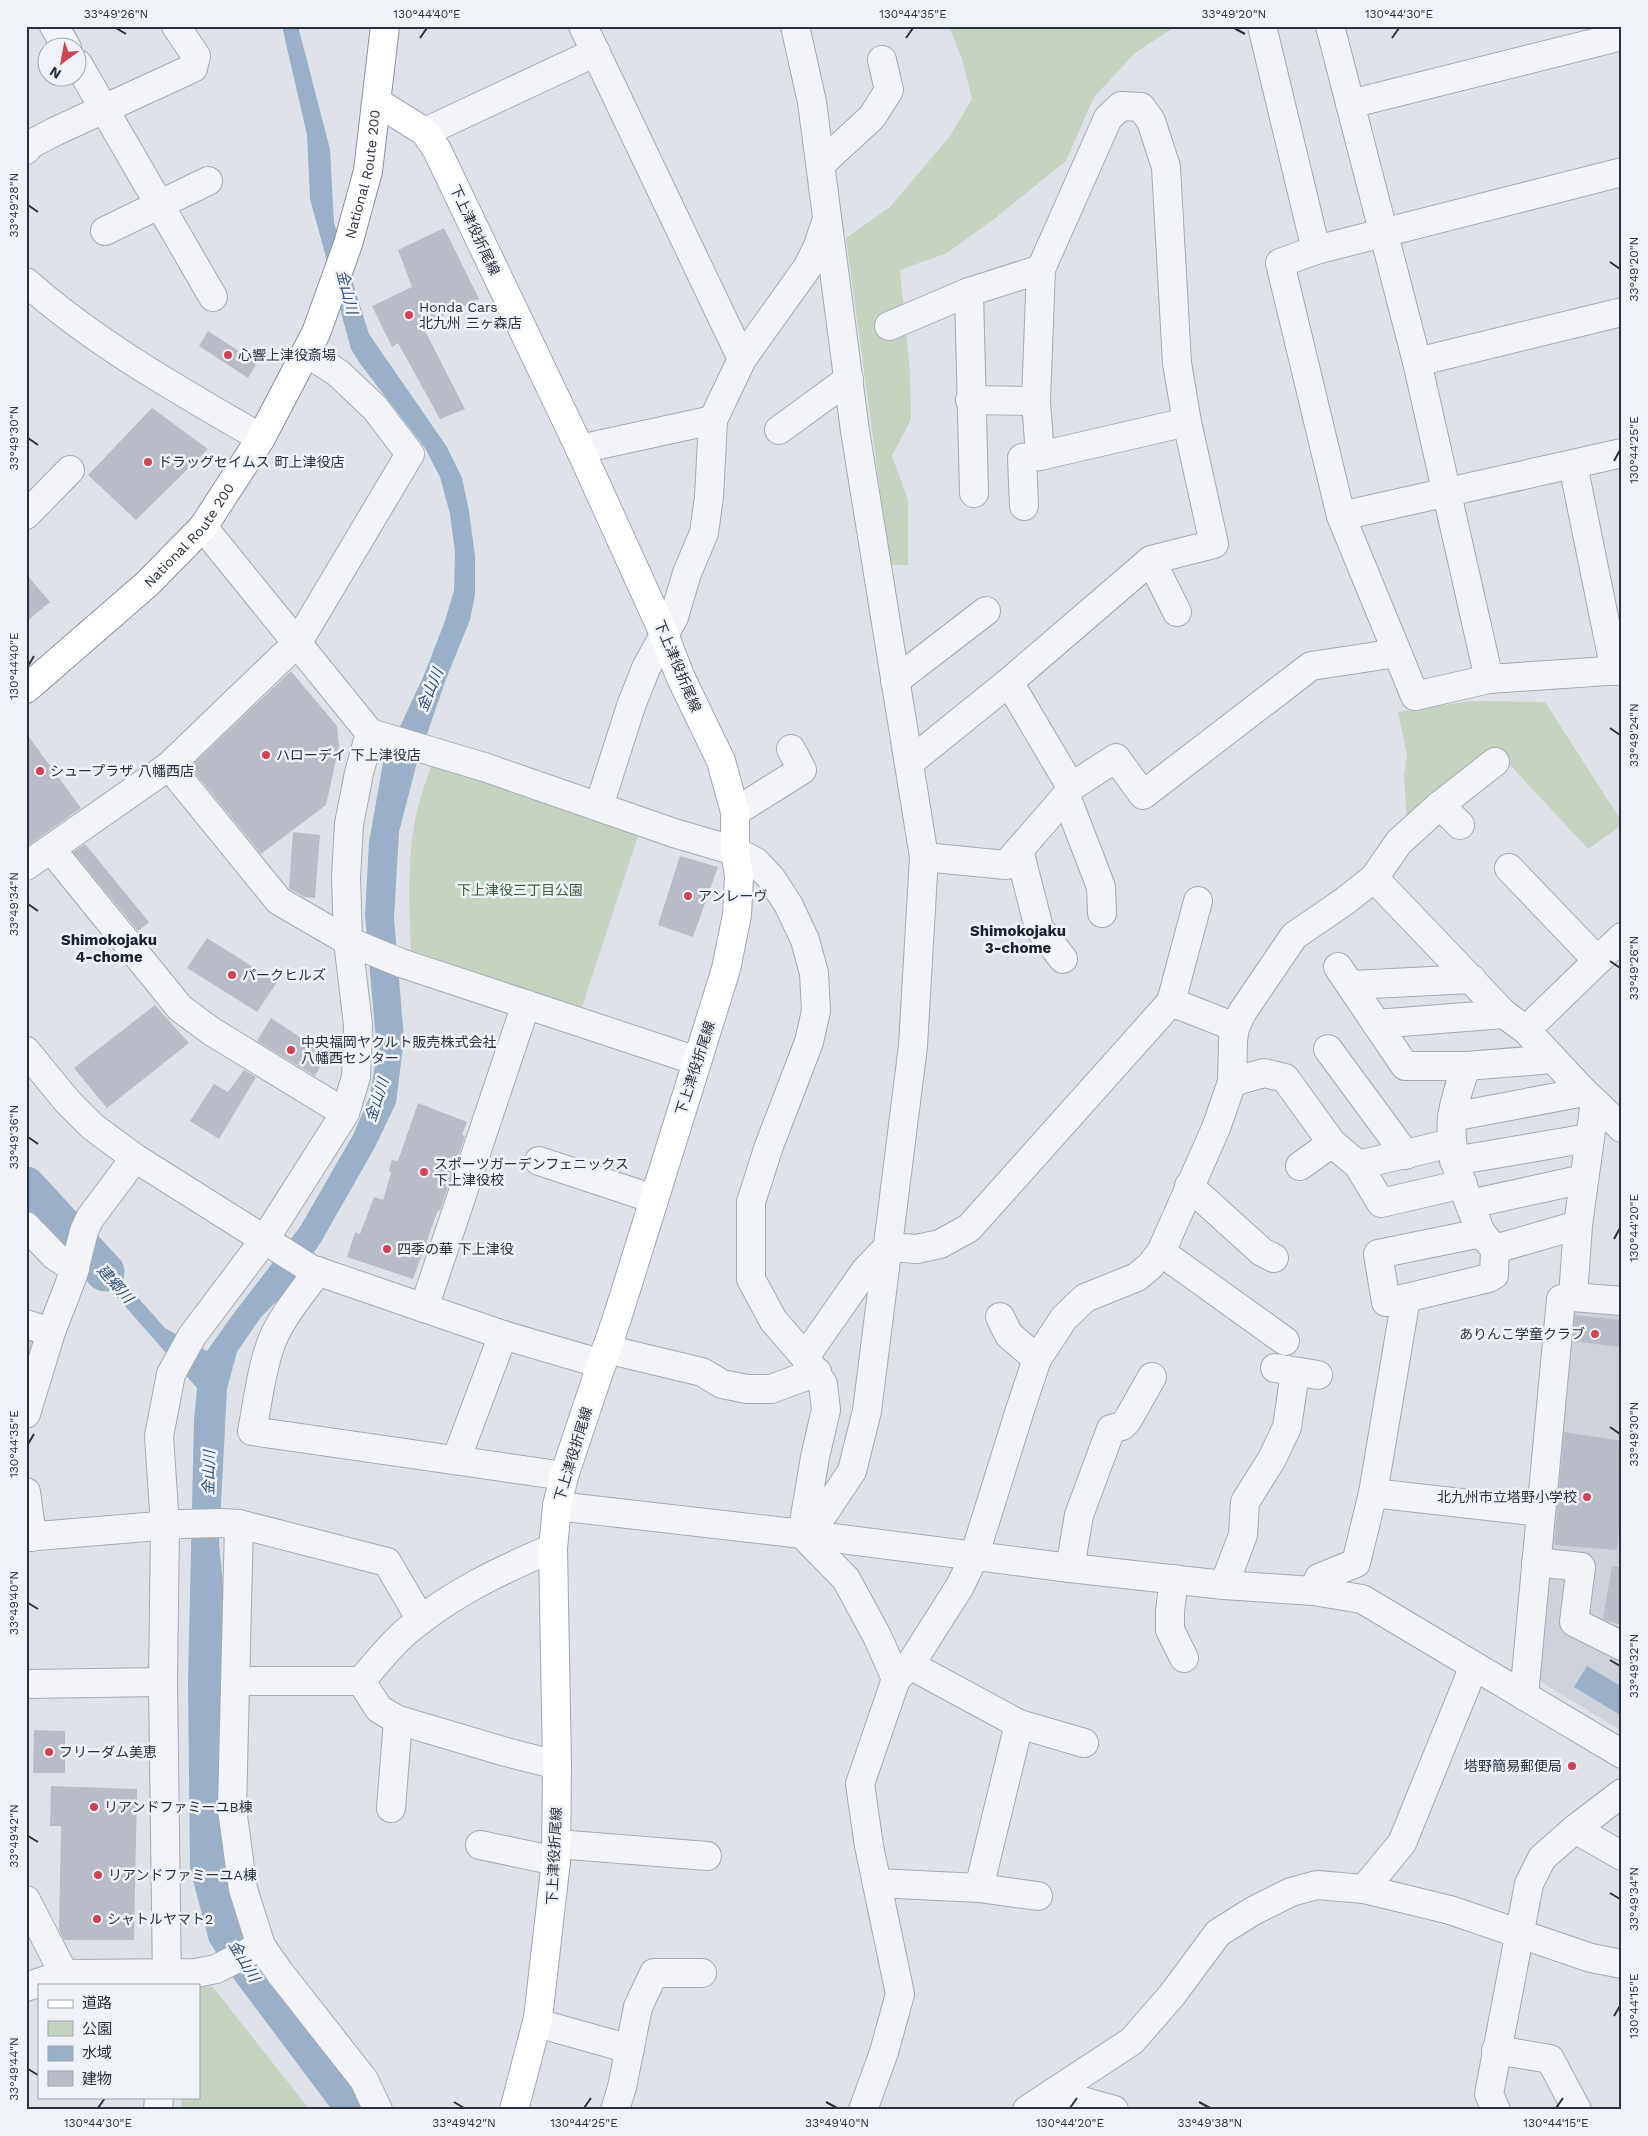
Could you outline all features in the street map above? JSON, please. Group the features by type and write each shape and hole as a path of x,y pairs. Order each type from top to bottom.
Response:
{"main road":[{"name":"National Route 200","path":"26,689 147,584 203,527 261,438 307,353 326,309 348,244 368,171 385,26"},
{"name":"下上津役折尾線","path":"376,102 425,132 437,150 580,449 664,634 680,676 721,761 735,812 735,851 739,876 730,954 604,1357 564,1476 557,1506 553,1548 558,1765 557,1852 537,2023 514,2110"}],"street":[{"path":"54,26 61,38"},
{"path":"26,150 30,144 56,131 193,68 196,56 176,26"},
{"path":"584,26 742,359"},
{"path":"795,26 812,102 849,379 924,857 913,1046 867,1411 852,1472 824,1513 802,1534"},
{"path":"1262,26 1316,250"},
{"path":"1330,26 1417,362 1489,679"},
{"path":"1350,104 1622,36"},
{"path":"425,132 596,52"},
{"path":"821,164 872,117 889,90 882,60"},
{"path":"88,81 213,297"},
{"path":"910,762 1009,682 1151,560 1214,544 1187,422 1177,363 1166,167 1151,121 1141,107 1121,106 1108,118 1041,269 1036,401 1040,456"},
{"path":"1572,465 1618,670 1489,679 1415,696 1341,516 1280,263 1316,250 1382,232 1622,172"},
{"path":"105,231 208,182"},
{"path":"599,806 634,699 646,668 674,616 688,572 704,533 709,497 713,420 742,359 807,268 818,246 827,220"},
{"path":"889,326 969,292 1041,269"},
{"path":"26,282 95,335 168,384 261,438"},
{"path":"969,292 970,400 974,493"},
{"path":"1417,362 1622,312"},
{"path":"26,866 169,766 298,642 410,454 374,408 338,373 307,353"},
{"path":"779,430 849,379"},
{"path":"970,400 1036,401"},
{"path":"580,449 713,420"},
{"path":"1024,506 1022,458 1040,456 1187,422"},
{"path":"1341,516 1622,453"},
{"path":"26,515 70,470"},
{"path":"203,527 379,736 484,767 674,833 735,851 756,862 771,878 788,904 805,940 814,973 816,1011 809,1042 769,1146 750,1202 751,1279 773,1320 811,1365 824,1384 826,1410 815,1457 802,1534"},
{"path":"1151,560 1177,612"},
{"path":"895,681 986,611"},
{"path":"924,857 1006,865 1068,791 1116,758 1143,795 1310,666 1397,653"},
{"path":"1009,682 1068,791 1101,887 1102,913"},
{"path":"168,1980 164,1837 163,1682 173,1525 159,1436 171,1374 192,1336 272,1244 345,1113 356,1077 358,1026 354,944 346,877 349,824 359,773 379,736"},
{"path":"863,2110 884,2052 900,1994 864,1815 860,1784 903,1672 960,1586 974,1557 1037,1359 1064,1318 1085,1298 1137,1277 1150,1266 1161,1252 1216,1128 1232,1082 1232,1040 1235,1027 1243,1011 1294,936 1345,901 1374,878 1399,842 1440,805 1495,762"},
{"path":"169,766 279,901 354,944 401,963 697,1061"},
{"path":"735,812 800,766"},
{"path":"1440,805 1460,825"},
{"path":"51,849 180,1008 211,1031 345,1113"},
{"path":"1019,850 1039,928 1063,959"},
{"path":"1509,868 1612,952 1526,1030"},
{"path":"1374,878 1504,1014 1526,1030 1589,1097 1622,1128"},
{"path":"26,1051 66,1102 93,1127 135,1158 315,1270 503,1335 604,1357 702,1372 722,1384 747,1389 771,1389 811,1365 865,1271 888,1248 917,1249 940,1244 969,1228 1171,1002 1198,901"},
{"path":"1472,979 1344,976 1405,1066 1466,1066 1553,1059"},
{"path":"1171,1002 1235,1027"},
{"path":"424,1308 526,1004"},
{"path":"1376,1024 1504,1014"},
{"path":"1328,1049 1406,1155"},
{"path":"1466,1066 1458,1162 1488,1241 1494,1275 1489,1278 1386,1302 1378,1254 1488,1241 1578,1225"},
{"path":"1232,1082 1264,1074 1285,1078 1332,1143 1358,1165 1381,1203 1458,1162 1589,1097"},
{"path":"1573,1297 1578,1225 1589,1138 1589,1097"},
{"path":"1458,1162 1589,1138"},
{"path":"1300,1166 1332,1143"},
{"path":"1358,1165 1406,1155 1584,1179"},
{"path":"26,1414 39,1328 76,1265 84,1231 90,1218 135,1158"},
{"path":"539,1161 654,1199"},
{"path":"1189,1186 1262,1252 1274,1258"},
{"path":"26,1226 55,1256 76,1265"},
{"path":"1161,1252 1285,1341"},
{"path":"315,1270 272,1341 252,1431 564,1476"},
{"path":"1524,1696 1561,1299 1573,1297 1615,1310"},
{"path":"1313,1591 1319,1578 1356,1563 1373,1493 1406,1298"},
{"path":"1000,1317 1010,1335 1037,1359"},
{"path":"456,1460 503,1335"},
{"path":"1224,1585 1243,1535 1245,1502 1272,1459 1287,1427 1296,1372"},
{"path":"1070,1568 1079,1515 1111,1429 1122,1426 1127,1421 1152,1377"},
{"path":"26,1492 29,1537 173,1525 231,1524 387,1562 421,1620"},
{"path":"1373,1493 1541,1512"},
{"path":"557,1506 802,1534 974,1557 1224,1585 1313,1591 1362,1599 1622,1754"},
{"path":"231,1524 236,1681 232,1809 243,1889 261,1946 364,2080 378,2110"},
{"path":"802,1534 846,1579 878,1638 903,1672 1019,1724 1084,1743"},
{"path":"236,1681 361,1681 386,1652 421,1620 458,1595 505,1568 553,1548"},
{"path":"1536,1562 1581,1567 1574,1622 1622,1646"},
{"path":"1174,1579 1170,1630 1184,1658"},
{"path":"1364,1889 1402,1843 1474,1666"},
{"path":"361,1681 379,1709 398,1720 506,1752 558,1765"},
{"path":"26,1684 163,1682"},
{"path":"391,1808 398,1720"},
{"path":"979,1888 1019,1724"},
{"path":"1496,2110 1489,2094 1529,1884 1542,1858 1575,1829 1622,1793"},
{"path":"1575,1829 1622,1856"},
{"path":"480,1846 557,1852 707,1856"},
{"path":"877,1882 979,1888 1038,1896"},
{"path":"1027,2110 1132,2041 1172,1995 1218,1933 1253,1911 1291,1892 1317,1885 1364,1889 1450,1910 1591,1958 1622,1964"},
{"path":"26,1900 64,1974"},
{"path":"26,1987 64,1974 168,1980 216,1969 261,1946"},
{"path":"1591,1958 1622,1978"},
{"path":"615,2110 638,2007 654,1973 702,1973"},
{"path":"537,2023 630,2049"},
{"path":"1496,2050 1550,2058 1577,2110"},
{"path":"1053,2093 1114,2110"}],"shaded area":[{"name":"北九州市立塔野小学校","path":"1570,1310 1622,1314 1622,1731 1536,1679"}],"green space":[{"path":"949,26 1176,26 1135,53 1094,97 1066,161 994,219 947,253 900,270 910,373 911,419 892,456 908,500 908,565 890,565 846,238 890,207 950,136 972,99 962,59"},
{"path":"1471,701 1545,702 1622,822 1622,825 1588,849 1497,751 1407,819 1404,776 1407,754 1398,712"},
{"name":"下上津役三丁目公園","path":"432,763 639,833 581,1010 411,950 409,899 411,848 416,815"},
{"path":"26,1335 38,1343 26,1379"},
{"path":"212,1986 310,2110 181,2110 182,2098 200,2098 200,1988"}],"water":[{"name":"金山川","path":"282,26 298,26 330,149 334,223 369,334 447,447 462,478 475,556 475,595 470,620 446,679 416,766 399,832 394,918 404,1039 396,1103 375,1147 321,1242 290,1288 261,1317 237,1352 227,1389 219,1543 224,1595 234,1895 368,2110 332,2110 228,1971 209,1941 190,1869 188,1682 194,1420 197,1388 86,1262 92,1246 165,1328 207,1351 300,1227 353,1135 370,1096 377,1052 365,915 369,842 383,763 424,675 445,621 454,590 455,552 450,514 440,477 425,448 361,365 351,349 310,199 307,135"},
{"path":"1587,1666 1622,1687 1622,1716 1574,1687"}],"building":[{"name":"Honda Cars 北九州 三ヶ森店","path":"444,228 479,299 422,325 465,409 440,419 398,343 392,347 372,306 412,287 398,250"},
{"name":"心響上津役斎場","path":"208,331 257,363 248,378 199,346"},
{"name":"ドラッグセイムス 町上津役店","path":"152,408 208,449 136,520 88,475"},
{"path":"26,574 50,602 26,622"},
{"name":"ハローデイ 下上津役店","path":"291,671 337,726 339,746 326,805 261,854 190,767"},
{"name":"シュープラザ 八幡西店","path":"26,733 81,808 26,847"},
{"path":"293,832 320,835 315,898 304,897 289,888"},
{"path":"85,844 149,922 138,931 73,852"},
{"name":"アンレーヴ","path":"680,856 718,867 693,937 658,925"},
{"name":"パークヒルズ","path":"207,938 277,982 257,1012 187,968"},
{"path":"155,1005 189,1043 107,1108 74,1068"},
{"name":"中央福岡ヤクルト販売株式会社 八幡西センター","path":"271,1018 327,1055 315,1076 257,1041"},
{"path":"244,1070 256,1077 219,1139 190,1121 214,1084 228,1092"},
{"name":"スポーツガーデンフェニックス 下上津役校","path":"418,1103 467,1122 462,1135 465,1136 440,1211 438,1210 413,1279 347,1257 355,1232 360,1234 374,1197 383,1200 391,1173 389,1170 392,1160 398,1161"},
{"name":"ありんこ学童クラブ","path":"1575,1315 1622,1320 1620,1347 1573,1341"},
{"path":"1564,1432 1622,1441 1622,1501 1617,1550 1554,1545"},
{"path":"1612,1566 1622,1567 1622,1625 1603,1619"},
{"name":"フリーダム美恵","path":"34,1730 65,1731 65,1773 33,1773"},
{"path":"51,1786 137,1789 134,1940 64,1940 59,1930 61,1826 50,1826"}],"waterway":[{"name":"建郷川","path":"26,1186 105,1272"}],"place":[{"name":"Honda Cars 北九州 三ヶ森店","path":"409,315"},
{"name":"心響上津役斎場","path":"228,355"},
{"name":"ドラッグセイムス 町上津役店","path":"148,462"},
{"name":"ハローデイ 下上津役店","path":"266,755"},
{"name":"シュープラザ 八幡西店","path":"40,771"},
{"name":"アンレーヴ","path":"688,896"},
{"name":"パークヒルズ","path":"232,975"},
{"name":"中央福岡ヤクルト販売株式会社 八幡西センター","path":"291,1050"},
{"name":"スポーツガーデンフェニックス 下上津役校","path":"424,1172"},
{"name":"四季の華 下上津役","path":"387,1249"},
{"name":"ありんこ学童クラブ","path":"1595,1334"},
{"name":"北九州市立塔野小学校","path":"1587,1497"},
{"name":"フリーダム美恵","path":"49,1752"},
{"name":"塔野簡易郵便局","path":"1572,1766"},
{"name":"リアンドファミーユB棟","path":"94,1807"},
{"name":"リアンドファミーユA棟","path":"98,1875"},
{"name":"シャトルヤマト2","path":"97,1919"}],"district":[{"name":"Shimokojaku 3-chome","path":"1018,940"},
{"name":"Shimokojaku 4-chome","path":"109,948"}]}
